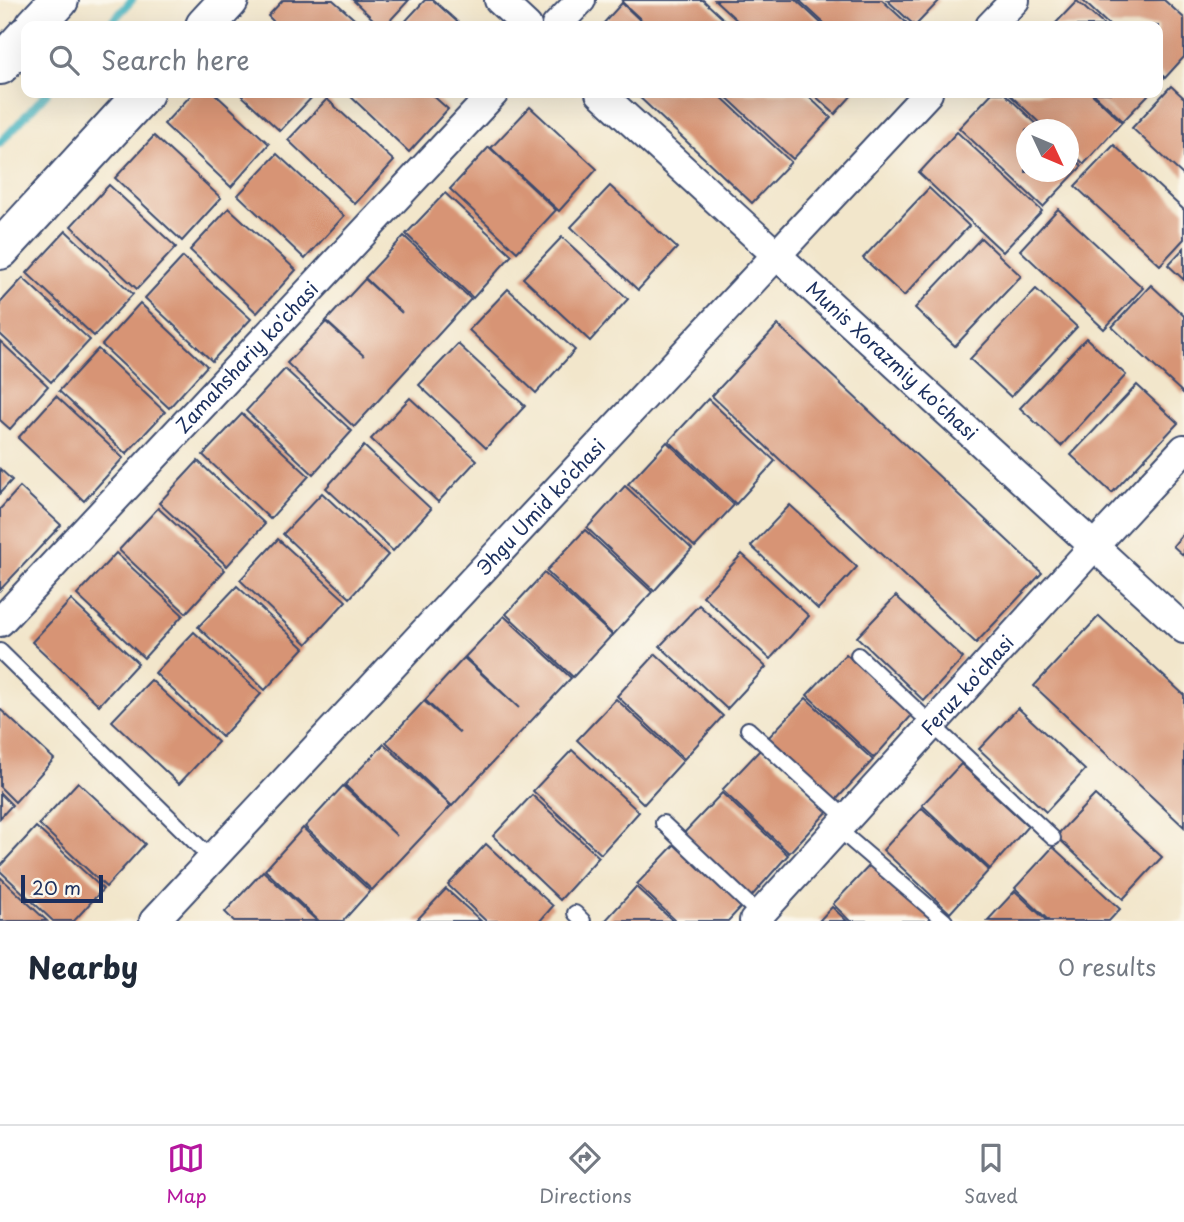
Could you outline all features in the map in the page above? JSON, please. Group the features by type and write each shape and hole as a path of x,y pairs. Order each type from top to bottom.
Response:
{"main road":[{"path":"40,21 59,0"},
{"path":"210,21 229,0"},
{"path":"0,65 21,42"},
{"path":"0,250 139,98"}],"street":[{"path":"499,0 522,21"},
{"path":"561,21 581,0"},
{"path":"995,21 1015,0"},
{"name":"Zamahshariy ko'chasi","path":"0,622 489,98"},
{"name":"Munis Xorazmiy ko'chasi","path":"605,98 1184,629"},
{"name":"Эhgu Umid ko’chasi","path":"154,921 923,98"},
{"name":"Feruz ko'chasi","path":"757,918 1184,449"}],"lane":[{"path":"0,651 212,859"},
{"path":"859,655 1053,838"},
{"path":"748,729 945,921"},
{"path":"663,823 757,918"}],"building":[{"path":"283,0 333,0 356,21 273,21 268,16"},
{"path":"353,0 409,0 390,21 375,21"},
{"path":"425,0 433,0 456,21 406,21"},
{"path":"703,0 726,21 643,21 622,2"},
{"path":"715,0 796,0 819,21 738,21"},
{"path":"799,0 882,0 905,21 822,21"},
{"path":"887,0 940,0 920,21 910,21"},
{"path":"1082,0 1164,0 1184,18 1184,57 1165,78 1163,21 1105,21"},
{"path":"1077,1 1099,21 1058,21"},
{"path":"622,3 641,21 606,21"},
{"path":"1171,86 1184,98 1184,176 1132,128 1160,98 1163,98"},
{"path":"188,98 219,98 269,144 231,187 164,124"},
{"path":"244,98 311,98 280,131"},
{"path":"352,98 436,98 448,109 409,152"},
{"path":"640,98 722,98 791,162 752,203"},
{"path":"727,98 810,98 831,118 793,159"},
{"path":"817,98 849,98 835,114"},
{"path":"987,98 1009,98 1031,119 1016,119 1016,182 959,128"},
{"path":"1013,98 1096,98 1122,122 1084,164 1079,159 1079,119 1035,119"},
{"path":"1098,98 1145,98 1123,121"},
{"path":"327,99 394,161 355,204 288,140"},
{"path":"530,107 597,169 559,211 491,148"},
{"path":"957,132 1042,211 1003,252 919,173"},
{"path":"154,136 221,198 182,241 115,178"},
{"path":"1114,145 1184,210 1184,239 1160,265 1075,186"},
{"path":"489,147 556,210 517,252 450,189"},
{"path":"277,154 344,216 305,259 238,195"},
{"path":"1016,182 1067,182 1043,207"},
{"path":"109,185 176,247 137,289 71,226"},
{"path":"610,186 677,248 638,290 571,227"},
{"path":"929,188 969,226 904,296 863,258"},
{"path":"445,193 512,255 473,298 406,234"},
{"path":"229,208 296,270 257,313 190,250"},
{"path":"1058,209 1143,288 1104,329 1020,250"},
{"path":"66,231 133,294 94,336 27,273"},
{"path":"404,236 471,299 354,427 287,363 326,322 364,356 326,321 365,279 402,313 365,278"},
{"path":"562,237 628,299 590,341 523,278"},
{"path":"981,238 1021,276 955,346 915,308"},
{"path":"1184,248 1184,280 1168,265"},
{"path":"183,257 251,319 212,361 145,298"},
{"path":"23,278 90,340 51,382 0,334 0,303"},
{"path":"1151,285 1184,316 1184,394 1112,327"},
{"path":"508,289 575,350 536,393 469,330"},
{"path":"1036,289 1077,327 1011,397 970,359"},
{"path":"140,303 207,366 169,408 102,345"},
{"path":"778,325 1042,573 976,643 712,396"},
{"path":"1086,338 1126,375 1061,446 1020,408"},
{"path":"0,341 48,386 10,429 0,420"},
{"path":"458,344 525,406 486,448 419,385"},
{"path":"98,349 165,412 126,454 59,391"},
{"path":"285,369 352,431 313,474 246,411"},
{"path":"1137,385 1178,423 1112,493 1071,455"},
{"path":"56,396 123,458 84,501 18,438"},
{"path":"410,398 477,460 438,502 371,439"},
{"path":"708,399 775,461 736,504 669,441"},
{"path":"242,414 309,476 270,519 203,455"},
{"path":"667,442 734,505 695,547 628,484"},
{"path":"364,446 431,509 393,551 326,488"},
{"path":"198,461 265,524 227,566 159,503"},
{"path":"0,469 12,480 0,493"},
{"path":"625,486 692,549 654,591 587,528"},
{"path":"20,487 61,525 0,590 0,509"},
{"path":"322,493 388,555 350,598 283,534"},
{"path":"790,505 857,567 818,609 751,546"},
{"path":"158,508 225,570 186,613 119,550"},
{"path":"585,530 652,592 613,635 546,571"},
{"path":"1184,533 1184,556 1173,546"},
{"path":"278,539 346,601 307,644 240,580"},
{"path":"116,553 183,615 144,658 77,595"},
{"path":"742,554 809,616 770,659 703,596"},
{"path":"544,573 612,635 573,677 506,614"},
{"path":"237,586 304,648 265,690 198,627"},
{"path":"896,596 963,658 924,701 857,637"},
{"path":"71,600 138,663 99,705 32,642"},
{"path":"699,605 766,667 727,709 660,646"},
{"path":"504,616 571,678 452,806 386,742 424,701 460,733 425,700 464,658 519,708 465,657"},
{"path":"1099,616 1184,695 1184,827 1034,686"},
{"path":"194,632 261,694 222,737 155,673"},
{"path":"656,654 723,716 684,759 617,696"},
{"path":"846,654 912,715 874,758 807,695"},
{"path":"151,680 218,742 179,784 112,721"},
{"path":"806,698 873,760 834,802 767,739"},
{"path":"616,699 683,761 644,804 577,740"},
{"path":"1018,708 1085,770 1046,812 979,749"},
{"path":"0,709 54,759 15,802 0,787"},
{"path":"384,744 451,806 372,890 305,827 343,786 397,836 345,785"},
{"path":"761,749 828,811 789,853 722,790"},
{"path":"572,750 639,812 601,854 533,791"},
{"path":"961,764 1028,826 990,869 922,805"},
{"path":"78,782 145,844 106,887 39,824"},
{"path":"0,793 12,805 0,818"},
{"path":"722,793 788,855 750,898 683,834"},
{"path":"532,795 599,857 560,900 493,836"},
{"path":"1095,795 1162,857 1123,899 1056,836"},
{"path":"922,808 989,870 950,913 883,850"},
{"path":"36,827 103,889 74,921 53,921 0,871 0,866"},
{"path":"303,828 370,891 343,921 319,921 265,870"},
{"path":"676,843 743,905 728,921 676,921 637,884"},
{"path":"486,844 553,906 540,921 486,921 448,885"},
{"path":"1053,847 1120,909 1109,921 1049,921 1015,888"},
{"path":"872,863 934,921 850,921 833,904"},
{"path":"263,871 317,921 234,921 225,912"},
{"path":"0,877 47,921 0,921"},
{"path":"636,887 673,921 605,921"},
{"path":"446,889 481,921 416,921"},
{"path":"1015,891 1047,921 987,921"},
{"path":"832,907 847,921 819,921"}],"waterway":[{"path":"113,21 132,0"},
{"path":"0,143 42,98"}]}
